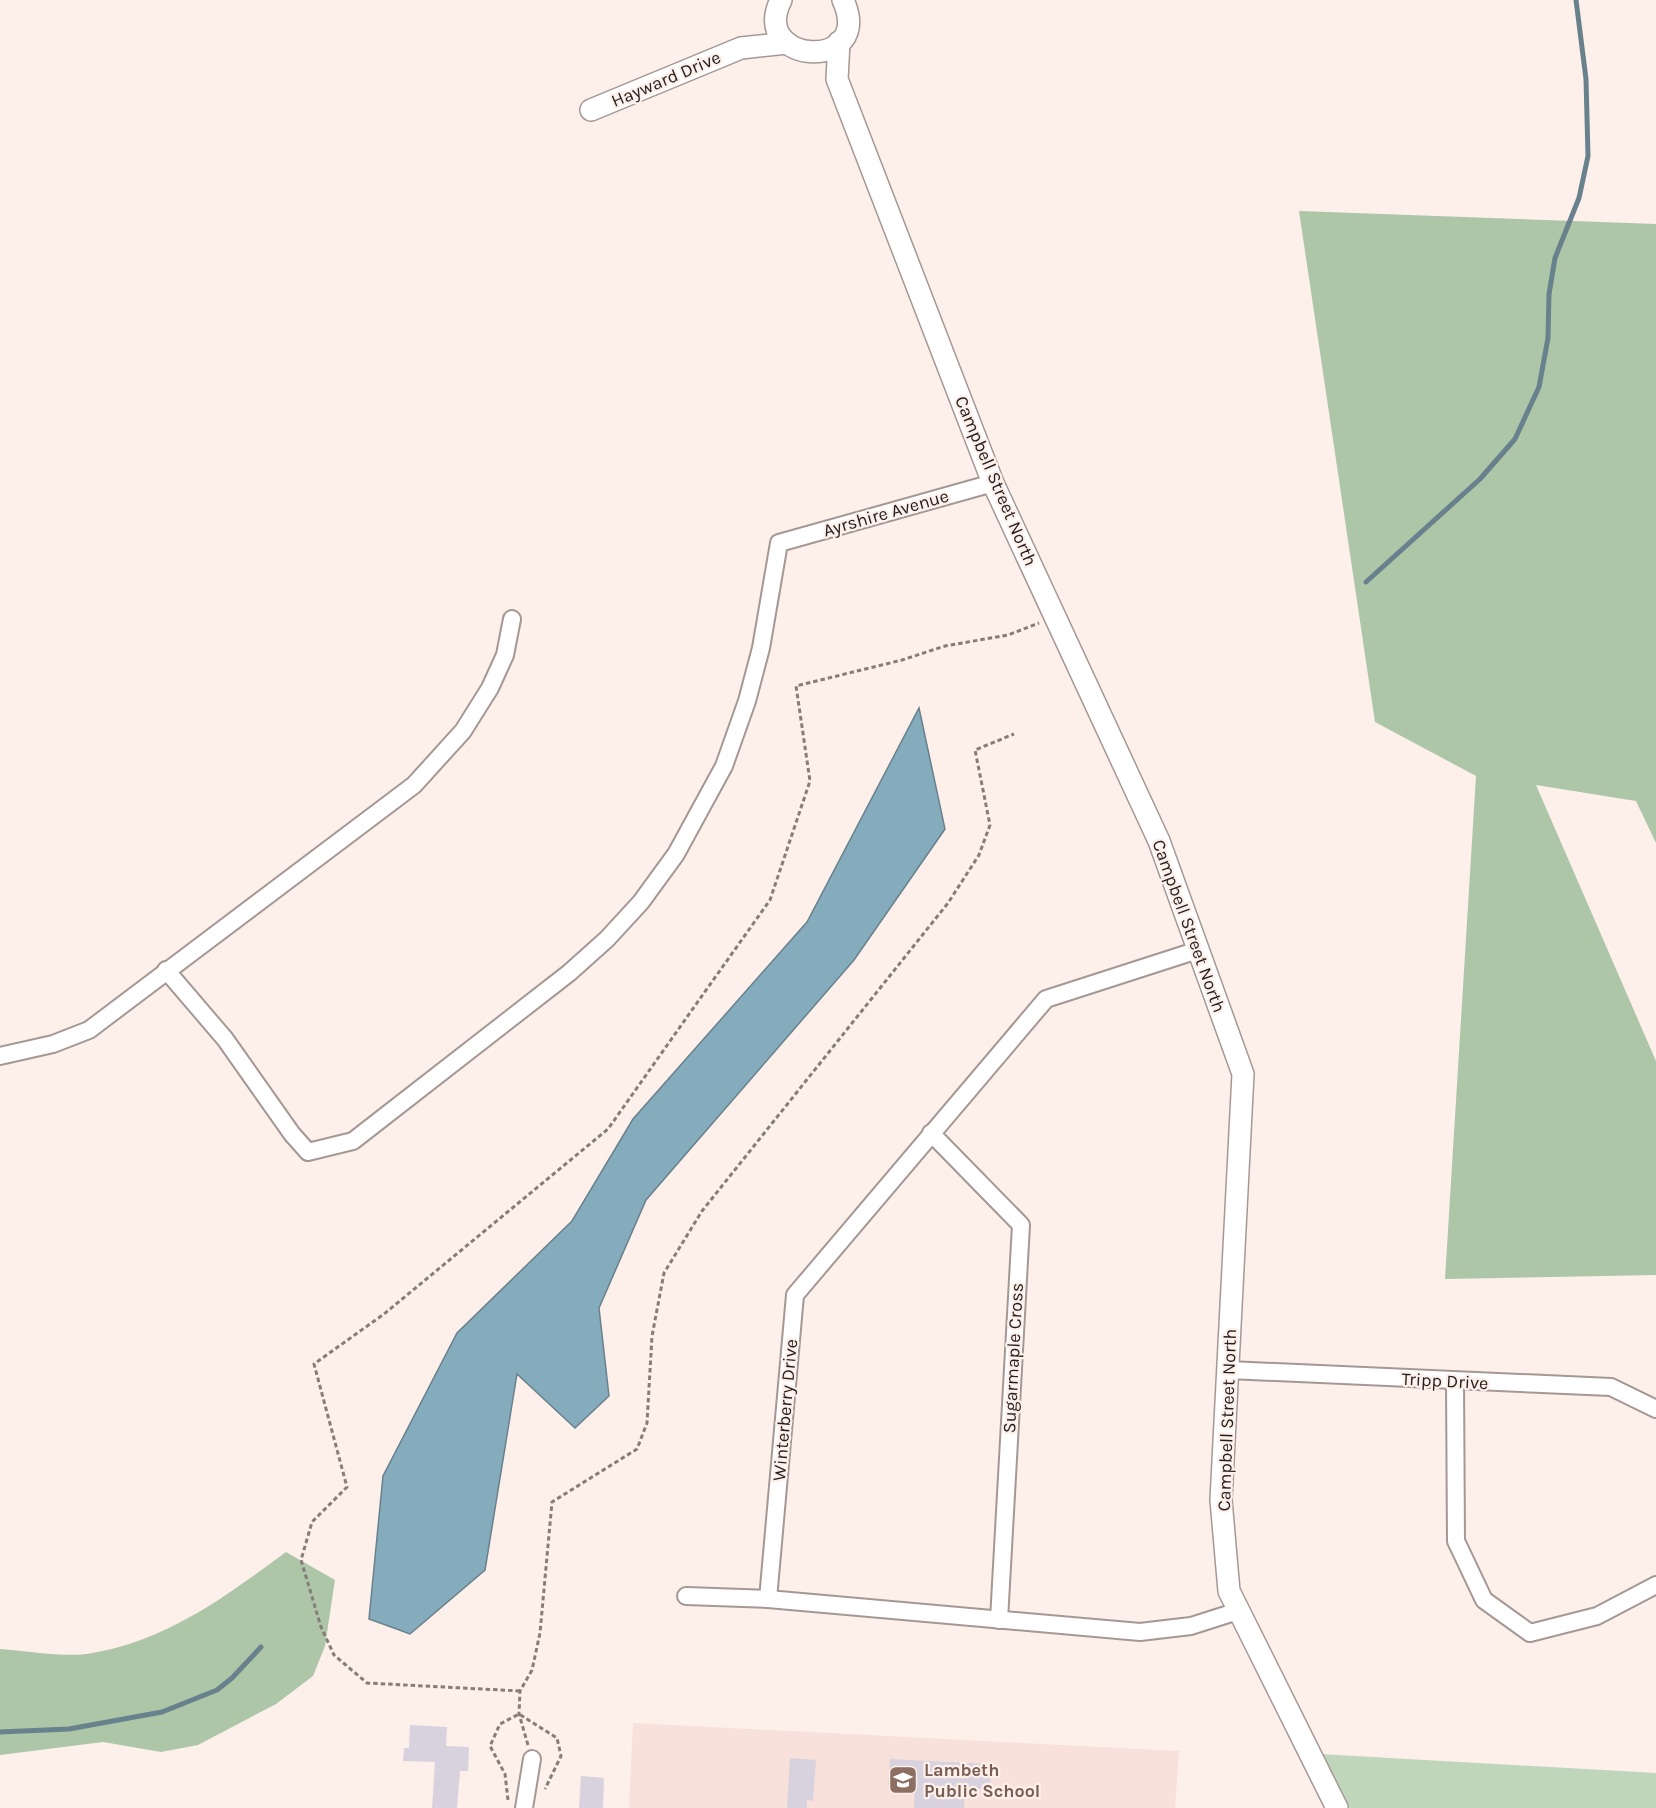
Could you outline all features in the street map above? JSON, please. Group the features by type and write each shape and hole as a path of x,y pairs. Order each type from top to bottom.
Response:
{"street":[{"name":"Campbell Street North","path":"848,3 848,26 839,42 837,79 993,483 1159,841 1243,1074 1221,1500 1228,1591 1337,1808"},
{"path":"778,7 777,27 787,43 802,52 826,52 839,42"},
{"name":"Hayward Drive","path":"741,48 778,7"},
{"name":"Hayward Drive","path":"591,110 741,48 787,43"},
{"name":"Campbell Street North","path":"810,53 837,79"},
{"name":"Ayrshire Avenue","path":"166,970 225,1039 292,1134 308,1152 353,1141 569,974 607,939 641,902 676,854 724,766 747,701 760,648 779,543 993,483"},
{"path":"0,1056 53,1044 89,1030 414,785 463,731 490,688 505,655 512,619"},
{"name":"Winterberry Drive","path":"768,1599 795,1295 1046,999 1198,950"},
{"name":"Sugarmaple Cross","path":"931,1133 1021,1225 999,1620"},
{"name":"Tripp Drive","path":"1229,1370 1455,1382 1611,1387 1656,1409"},
{"path":"1455,1382 1456,1541 1484,1600 1530,1633 1597,1616 1656,1585"},
{"path":"686,1596 768,1599 1140,1632 1191,1626 1238,1611"},
{"path":"524,1808 532,1759"}],"path":[{"path":"520,1691 367,1683 334,1655 321,1627 301,1560 312,1522 347,1487 314,1364 384,1314 608,1129 641,1083 770,900 810,781 796,686 902,660 945,646 1008,635 1055,617"},
{"path":"532,1759 519,1714 520,1691 532,1670 540,1633 552,1502 637,1449 647,1423 652,1336 664,1273 702,1211 948,903 979,855 990,825 975,750 1014,734"}],"shaded area":[{"name":"Lambeth Public School","path":"633,1723 1179,1751 1175,1808 629,1808"}],"green space":[{"path":"1299,211 1656,224 1656,843 1636,801 1536,785 1656,1061 1656,1275 1445,1279 1476,776 1375,722"},
{"path":"286,1552 335,1580 325,1646 313,1676 276,1704 198,1745 161,1752 103,1742 0,1755 0,1649 78,1655 115,1648 142,1639 168,1628 217,1601"},
{"path":"1302,1753 1656,1773 1656,1808 1329,1808"}],"water":[{"path":"919,708 945,829 854,960 646,1200 599,1308 609,1396 575,1428 517,1374 485,1570 410,1634 369,1619 383,1476 457,1333 572,1221 633,1119 807,922"}],"building":[{"path":"410,1725 447,1727 446,1746 469,1747 468,1771 460,1771 457,1808 432,1808 435,1762 403,1761 404,1748 409,1748"},
{"path":"790,1758 816,1760 813,1801 807,1800 807,1808 787,1808"},
{"path":"890,1759 991,1764 990,1789 965,1789 964,1808 914,1808 915,1786 888,1784"},
{"path":"581,1776 604,1778 603,1808 579,1808"}],"waterway":[{"path":"1366,582 1480,479 1515,439 1539,387 1548,338 1549,294 1555,258 1579,198 1588,156 1586,79 1576,0"},
{"path":"0,1732 69,1729 162,1712 217,1690 232,1678 261,1647"}],"place":[{"name":"Lambeth Public School","path":"903,1780"}]}
